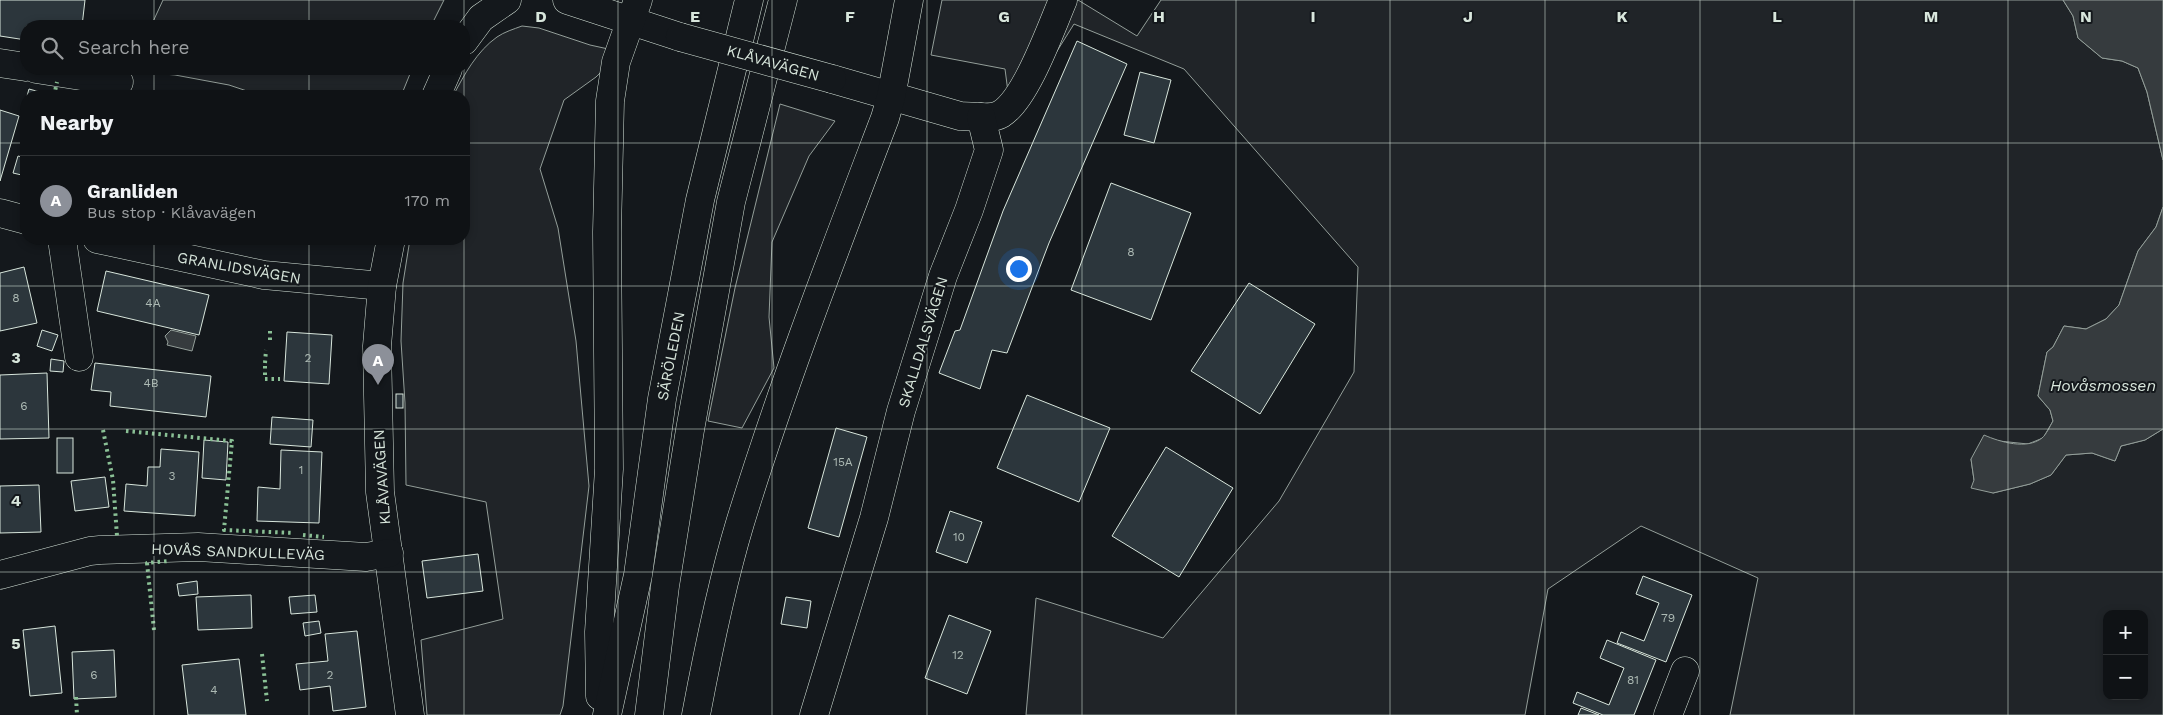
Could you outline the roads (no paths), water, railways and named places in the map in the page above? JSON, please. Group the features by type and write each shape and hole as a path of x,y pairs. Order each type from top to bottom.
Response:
{"main road":[{"path":"470,32 480,18 507,0"},
{"name":"KLÅVAVÄGEN","path":"567,0 634,10 680,37 960,116 981,117"},
{"name":"SÄRÖLEDEN","path":"607,715 638,576 662,399 700,200 749,0"},
{"name":"SÄRÖLEDEN","path":"649,715 666,586 690,430 731,202 783,0"},
{"path":"696,715 708,652 739,525 808,319 891,97 909,0"},
{"path":"981,117 1000,115 1013,104 1032,68 1063,0"},
{"path":"601,715 599,632 609,468 607,232 610,101 616,62 634,10"},
{"path":"0,63 20,66"},
{"path":"74,75 119,82"},
{"path":"439,90 445,75"},
{"name":"SKALLDALSVÄGEN","path":"814,715 872,526 901,411 943,276 969,210 989,150 981,117"},
{"path":"0,213 20,218"},
{"path":"63,245 79,357"},
{"name":"GRANLIDSVÄGEN","path":"125,245 264,275 382,286"},
{"name":"KLÅVAVÄGEN","path":"390,245 382,286 377,346 380,492 410,715"},
{"name":"HOVÅS SANDKULLEVÄG","path":"0,575 90,551 198,548 366,557 389,553"},
{"path":"1668,715 1685,671"}],"water":[{"path":"2063,0 2163,0 2163,160 2147,92 2138,68 2122,61 2102,58 2078,38 2073,16"},
{"name":"Hovåsmossen","path":"2163,207 2163,429 2145,440 2121,446 2115,461 2092,453 2066,455 2051,475 2030,484 1993,493 1971,488 1974,480 1971,459 1984,435 2013,444 2029,444 2036,442 2045,435 2053,421 2050,410 2038,396 2047,352 2053,347 2064,326 2086,329 2106,319 2119,305 2138,251 2156,227"},
{"path":"171,330 196,336 192,351 167,345 168,342 165,336"}],"place":[{"name":"Granliden","path":"378,385"}]}
